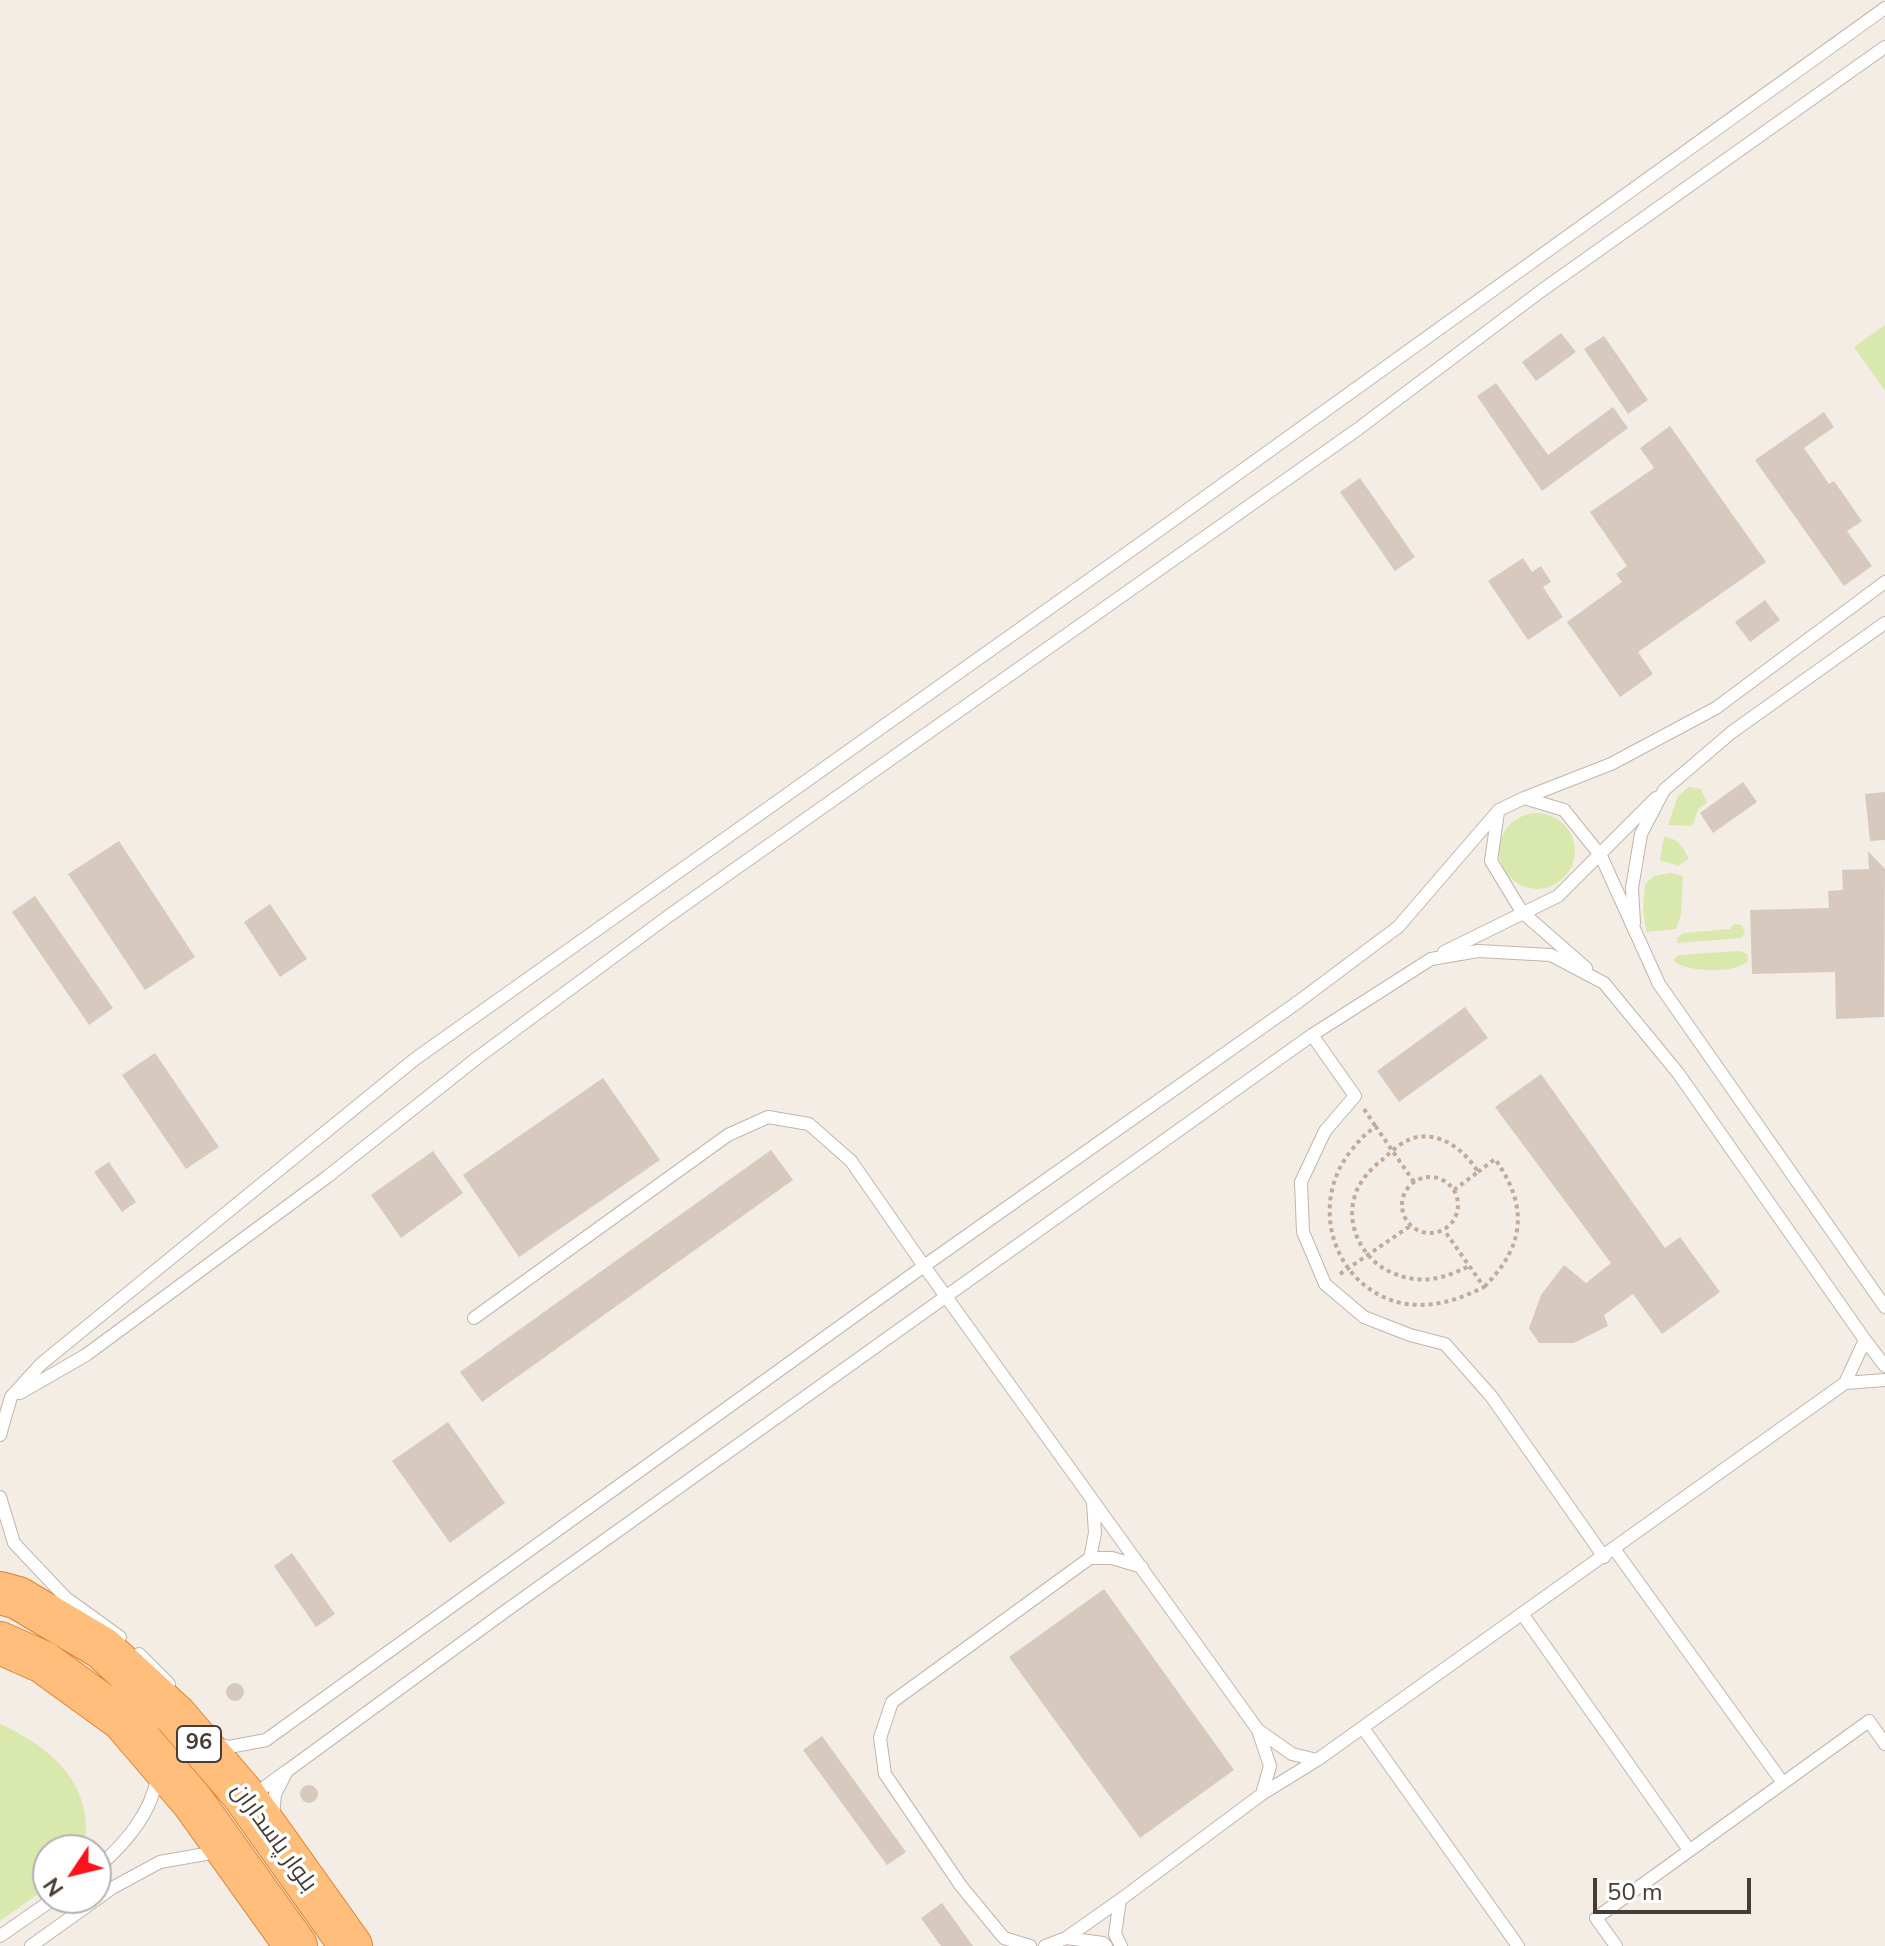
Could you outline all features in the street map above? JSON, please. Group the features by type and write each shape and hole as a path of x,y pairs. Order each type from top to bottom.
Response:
{"highway":[{"name":"بلوار پاسداران","path":"0,1593 18,1598 102,1648 176,1716 189,1715 351,1946"},
{"name":"بلوار پاسداران","path":"0,1643 43,1662 123,1720 193,1802 296,1946"}],"lane":[{"path":"0,1435 6,1401 41,1364 415,1059 1158,531 1885,8"},
{"path":"6,1401 86,1355 327,1177 477,1058 670,915 1358,429 1541,291 1885,47"},
{"path":"0,1497 14,1543 66,1598 107,1626 158,1671 189,1715 229,1747 266,1740 924,1266 1298,1002 1398,927 1499,810 1611,764 1716,708 1885,582"},
{"path":"242,1793 258,1792 494,1619 1312,1035 1431,959 1558,896 1664,790 1732,732 1885,623"},
{"path":"1634,932 1632,888 1641,834 1664,790"},
{"path":"1524,798 1564,810 1601,856 1659,984 1885,1307"},
{"path":"1499,810 1491,861 1522,912 1604,983 1678,1073 1885,1366"},
{"path":"1431,959 1478,951 1551,955 1604,983"},
{"path":"1312,1035 1355,1096 1325,1131 1301,1182 1303,1232 1325,1284 1364,1317 1410,1335 1445,1344 1491,1396 1783,1783"},
{"path":"474,1318 728,1135 768,1117 809,1124 851,1161 1258,1730 1270,1766 1262,1794"},
{"path":"1045,1946 1066,1938 1120,1900 1262,1794 1363,1728 1845,1383 1865,1340"},
{"path":"1845,1383 1885,1380"},
{"path":"1090,1558 1095,1533 1093,1499"},
{"path":"1030,1946 1004,1938 961,1886 885,1774 880,1738 892,1702 1090,1558 1112,1558 1142,1567"},
{"path":"1523,1615 1689,1850"},
{"path":"1616,1946 1596,1918 1869,1721 1885,1744"},
{"path":"1363,1728 1518,1946"},
{"path":"1258,1730 1292,1754 1317,1760"},
{"path":"112,1854 155,1795 159,1762"},
{"path":"272,1835 275,1794 287,1771"},
{"path":"31,1946 112,1888 160,1862 211,1853 239,1866"},
{"path":"1120,1900 1115,1934 1121,1946"},
{"path":"0,1936 32,1914"},
{"path":"1066,1938 1106,1946"}],"path":[{"path":"1414,1182 1376,1127 1364,1134 1341,1163 1332,1182 1329,1203 1330,1228 1337,1250 1348,1269 1376,1293 1402,1303 1433,1305 1459,1299 1484,1287 1501,1269 1512,1250 1519,1227 1518,1204 1495,1159 1454,1190"},
{"path":"1469,1266 1452,1275 1432,1280 1406,1279 1385,1270 1357,1240 1352,1222 1354,1199 1372,1168 1403,1142 1418,1137 1437,1138 1456,1148 1478,1172"},
{"path":"1433,1177 1454,1190 1458,1206 1454,1220 1444,1230 1423,1233 1410,1226 1401,1206 1403,1194 1414,1182 1433,1177"},
{"path":"1325,1284 1410,1226"},
{"path":"1444,1230 1484,1287"}],"green space":[{"path":"1885,325 1885,391 1854,347"},
{"path":"1689,787 1701,789 1707,803 1699,808 1692,826 1668,825 1678,796"},
{"path":"1537,813 1551,816 1564,824 1572,837 1575,851 1572,865 1564,878 1551,886 1537,889 1523,886 1510,878 1502,865 1499,851 1502,837 1510,824 1523,816"},
{"path":"1664,837 1676,841 1689,859 1678,866 1660,860"},
{"path":"1671,873 1683,876 1681,915 1676,929 1646,932 1643,909 1645,884 1654,876"},
{"path":"1734,924 1742,925 1745,933 1741,938 1677,943 1678,937 1684,933 1730,929"},
{"path":"1740,951 1747,954 1748,961 1722,970 1688,967 1673,960 1679,955"},
{"path":"0,1724 38,1745 67,1772 84,1807 86,1827 85,1834 32,1834 32,1898 0,1921"}],"building":[{"path":"1561,333 1576,352 1536,381 1522,362"},
{"path":"1604,336 1648,400 1628,414 1584,349"},
{"path":"1496,383 1548,455 1613,407 1628,428 1542,491 1477,396"},
{"path":"1824,412 1834,427 1804,448 1829,484 1834,481 1862,521 1847,531 1872,566 1844,586 1755,460"},
{"path":"1670,426 1766,562 1638,652 1653,674 1620,697 1567,622 1622,582 1616,574 1627,566 1590,512 1654,468 1640,448"},
{"path":"1360,478 1415,557 1395,571 1340,492"},
{"path":"1523,558 1532,572 1541,566 1551,582 1543,587 1563,617 1528,640 1488,581"},
{"path":"1765,600 1780,620 1750,642 1735,622"},
{"path":"1743,782 1757,802 1713,833 1700,813"},
{"path":"1885,792 1885,840 1870,841 1865,794"},
{"path":"119,841 195,957 145,990 68,874"},
{"path":"1868,851 1885,869 1884,1017 1836,1019 1835,972 1752,974 1750,910 1829,908 1828,891 1843,890 1842,870 1869,869"},
{"path":"35,896 113,1008 89,1025 12,912"},
{"path":"270,904 307,959 280,977 244,922"},
{"path":"1465,1007 1488,1038 1399,1102 1377,1071"},
{"path":"155,1053 219,1147 186,1169 122,1075"},
{"path":"1541,1074 1665,1248 1680,1237 1720,1292 1662,1334 1633,1294 1604,1315 1608,1326 1574,1343 1539,1343 1529,1328 1541,1295 1564,1265 1586,1283 1611,1263 1495,1107"},
{"path":"603,1078 660,1160 519,1257 463,1175"},
{"path":"771,1150 793,1180 482,1402 460,1372"},
{"path":"433,1151 463,1193 401,1238 371,1195"},
{"path":"109,1162 136,1202 122,1212 94,1172"},
{"path":"448,1422 505,1503 450,1543 392,1461"},
{"path":"292,1553 335,1614 316,1627 274,1566"},
{"path":"1104,1589 1234,1770 1140,1838 1009,1657"},
{"path":"235,1683 244,1692 235,1701 226,1692"},
{"path":"822,1736 906,1852 887,1865 803,1750"},
{"path":"309,1785 318,1794 309,1803 300,1794"},
{"path":"942,1903 973,1946 941,1946 921,1918"}]}
